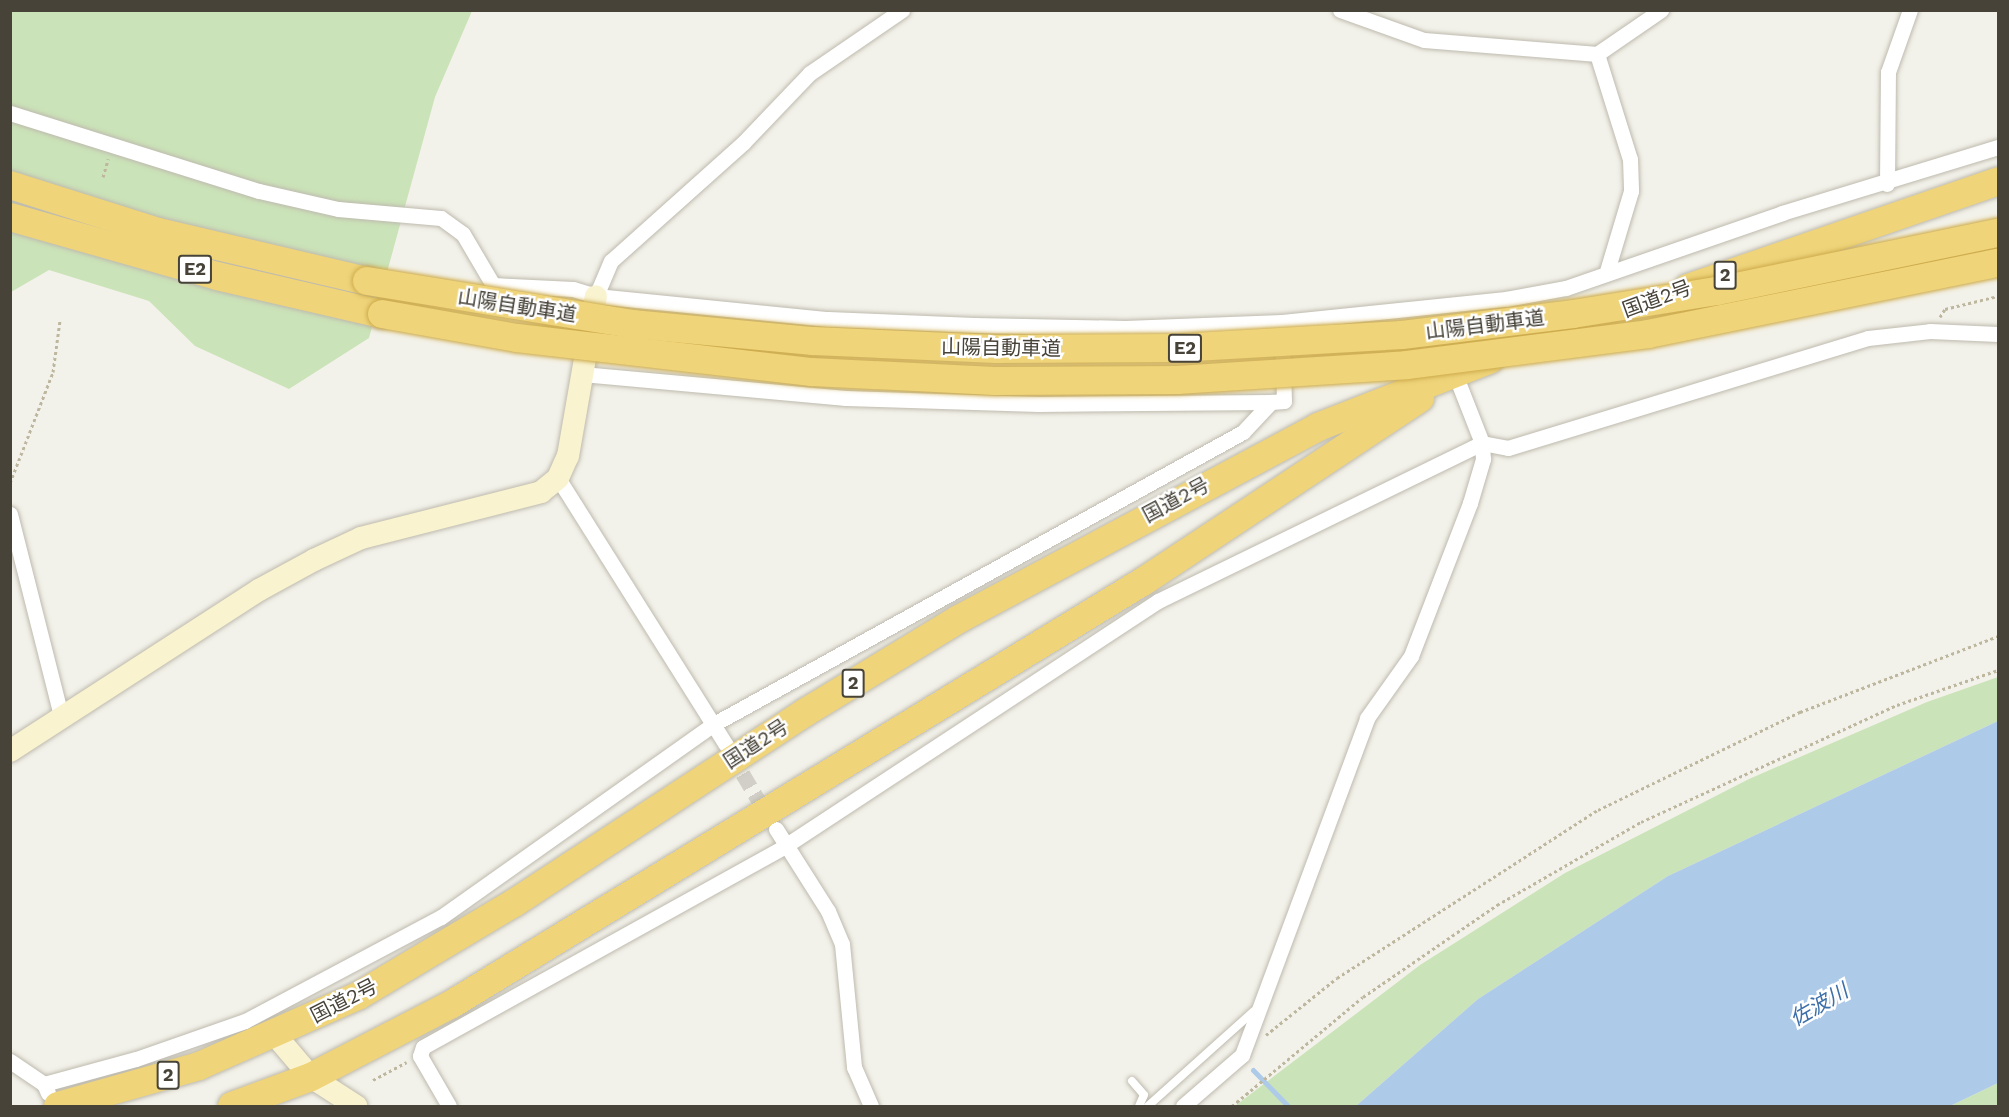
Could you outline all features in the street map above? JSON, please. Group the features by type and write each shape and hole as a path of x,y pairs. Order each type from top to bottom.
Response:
{"highway":[{"path":"10,174 86,210"},
{"name":"国道2号","path":"51,1095 199,1066 276,1035 435,953 806,712 959,619 1318,427 1454,374 1998,181"},
{"name":"山陽自動車道","path":"10,185 86,210 367,281 632,324 813,341 996,349 1177,348 1402,335 1574,314 1717,291 1998,233"},
{"name":"山陽自動車道","path":"10,217 217,276 382,314 551,343 812,372 995,381 1177,380 1407,364 1647,334 1998,263"},
{"name":"国道2号","path":"232,1107 311,1077 452,1004 1144,582 1454,374"}],"street":[{"path":"10,751 259,590 314,560 361,538 524,499 558,478 568,456 596,296 611,261 744,142 810,73 902,10"},
{"path":"1340,10 1424,40 1597,54 1661,10"},
{"path":"1887,184 1888,72 1910,10"},
{"path":"1597,54 1625,132 1630,170 1623,225 1607,271"},
{"path":"10,113 259,191 338,208 428,214 463,234 493,285 573,288 596,296 828,319 1125,328 1282,322 1448,308 1566,288 1607,271 1998,147"},
{"path":"1183,1107 1242,1055 1262,1004 1299,890 1367,718 1411,656 1470,503 1483,459 1482,443 1454,374 1448,308"},
{"path":"582,374 846,398 1038,404 1271,402 1284,401 1282,322"},
{"path":"448,1107 420,1056 423,1047 785,846 1158,601 1482,443 1508,448 1869,338 1930,331 1998,334"},
{"path":"51,1095 202,1036 304,992 441,917 712,725 1243,432 1271,402"},
{"path":"558,478 726,745"},
{"path":"10,514 62,719"},
{"path":"776,829 828,911 842,944 854,1067 871,1107"},
{"path":"276,1035 311,1077 356,1107"},
{"path":"10,1061 51,1095 54,1107"}],"lane":[{"path":"1148,1107 1262,1004"},
{"path":"1132,1081 1144,1095 1138,1107"}],"path":[{"path":"1930,331 1945,309 1998,296"},
{"path":"10,483 53,372 60,320"},
{"path":"1242,1055 1337,978 1598,810 1800,712 1998,636"},
{"path":"1232,1107 1364,997 1497,905 1631,828 1821,738 1998,670"},
{"path":"373,1080 420,1056"}],"green space":[{"path":"10,11 472,11 435,97 369,338 289,389 195,346 149,301 49,270 11,292"},
{"path":"1998,677 1998,721 1668,876 1478,999 1356,1106 1235,1106 1420,965 1565,873 1749,779 1927,702"},
{"path":"1998,1083 1998,1106 1950,1106"}],"water":[{"name":"佐波川","path":"1998,721 1998,1083 1950,1106 1356,1106 1478,999 1668,876"}],"waterway":[{"path":"1253,1070 1288,1106"}],"tunnel":[{"path":"731,754 768,816"}]}
